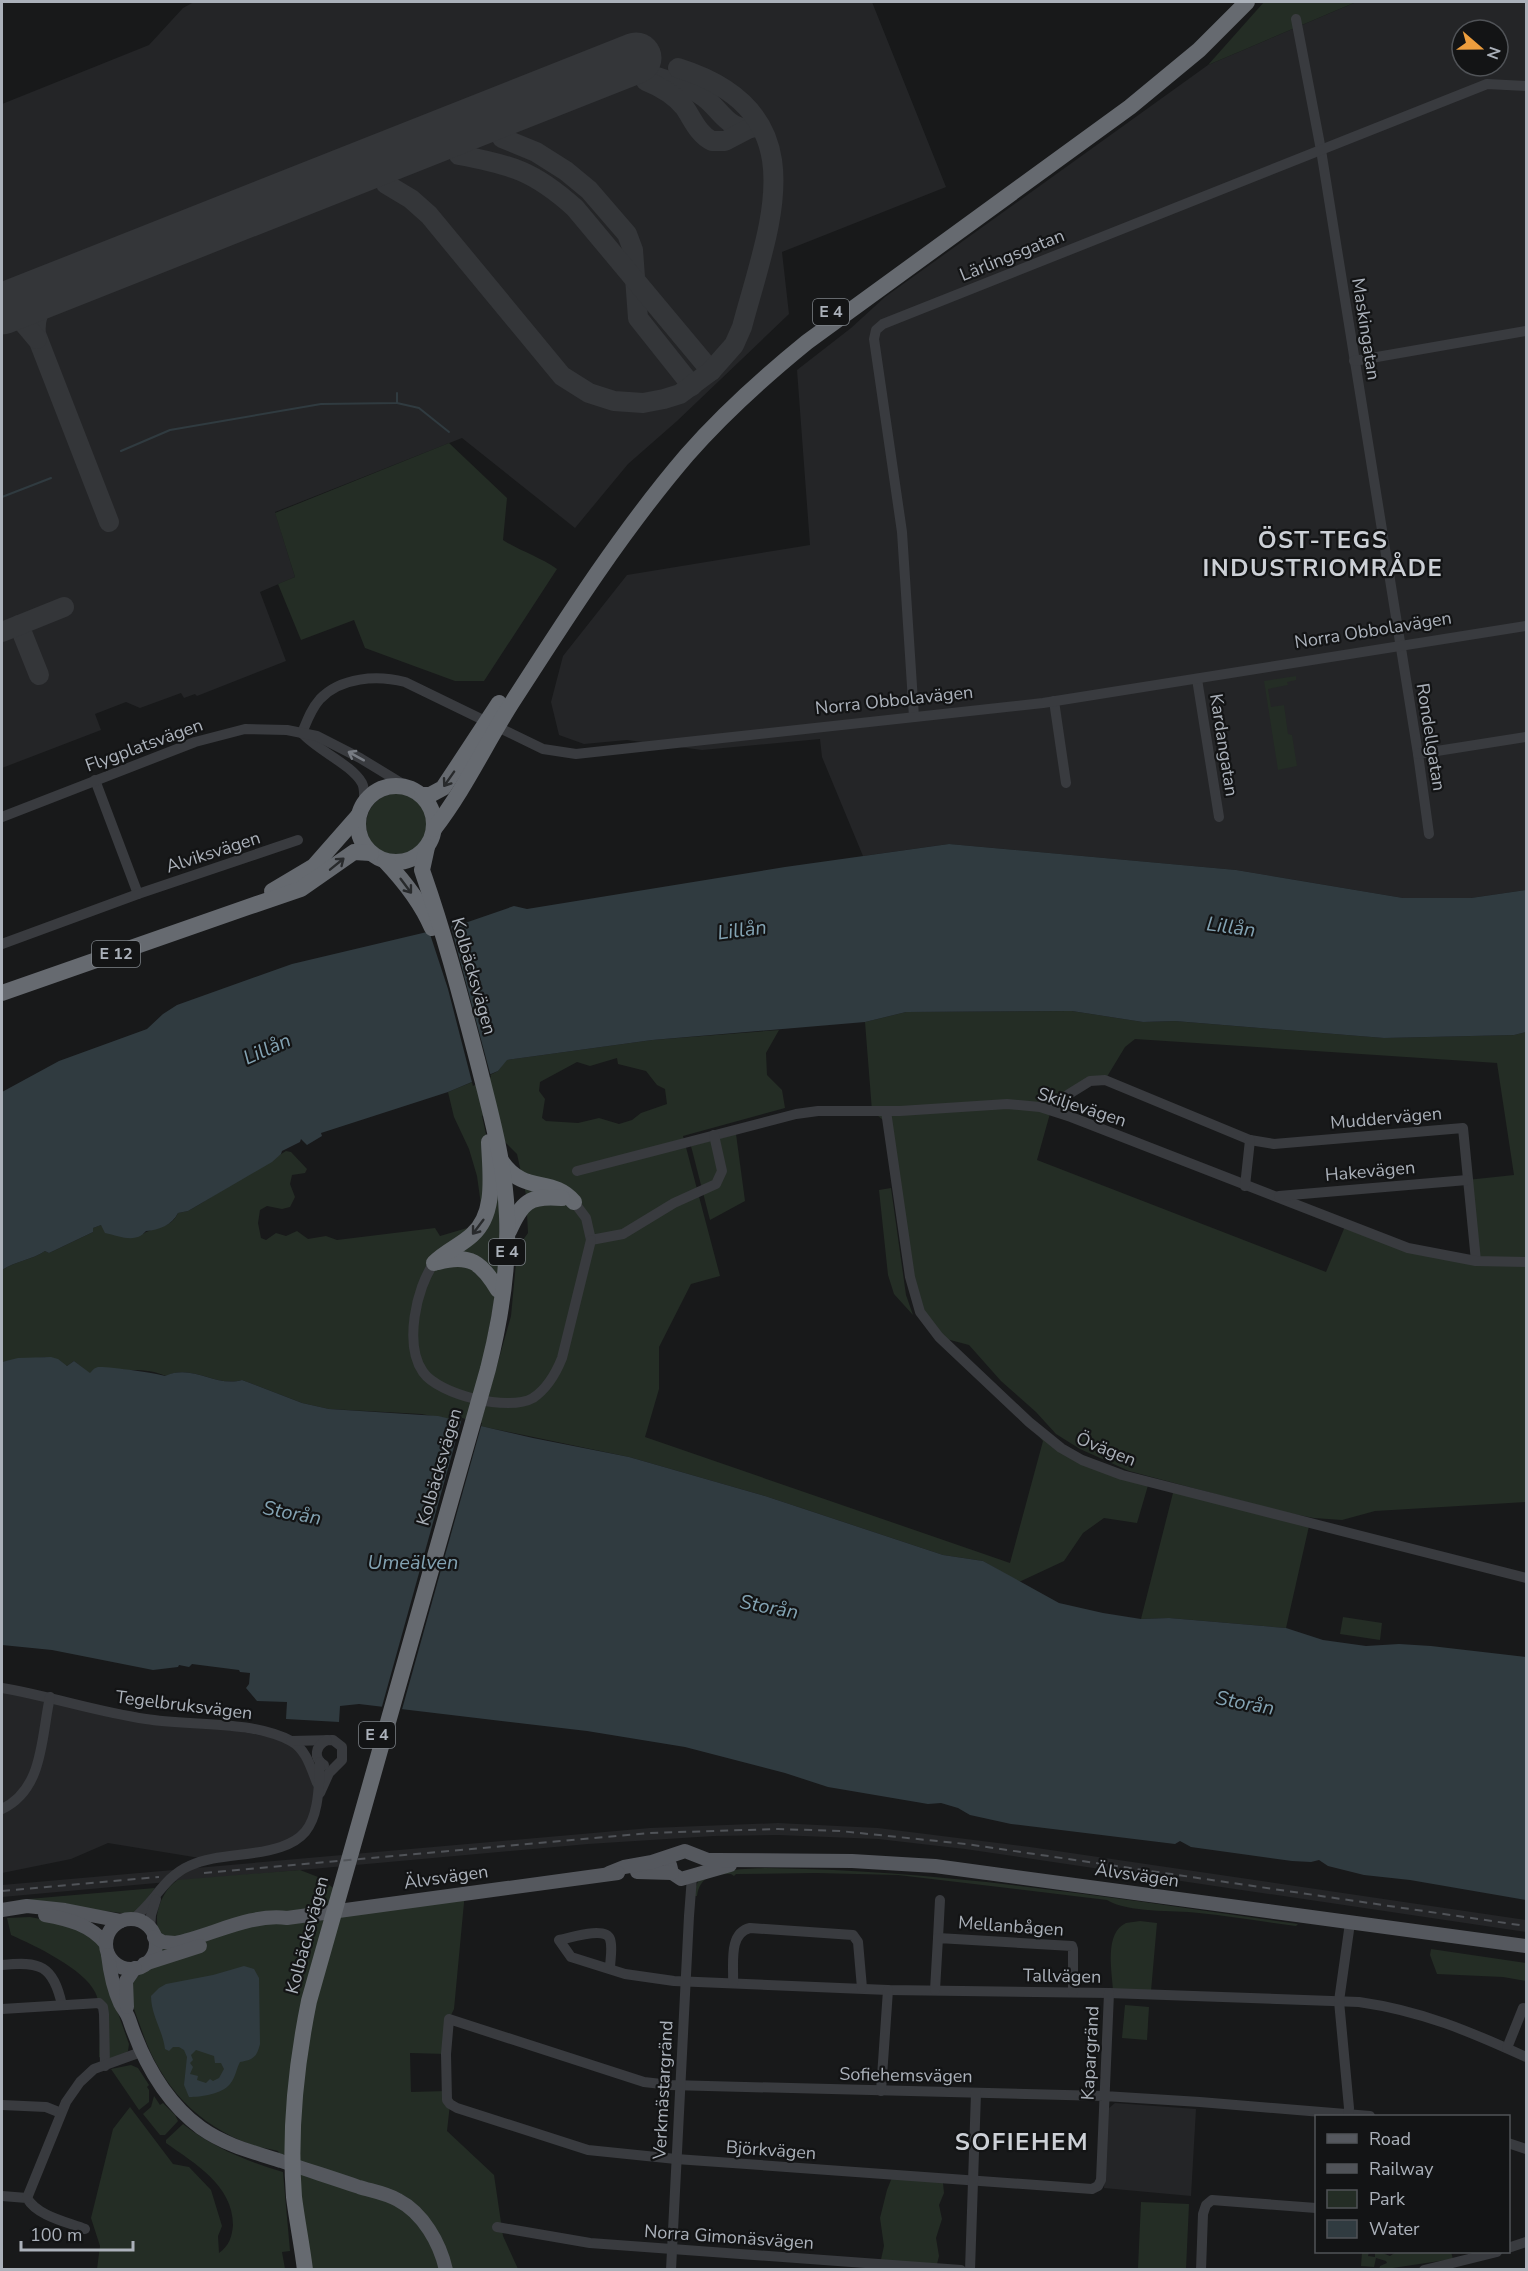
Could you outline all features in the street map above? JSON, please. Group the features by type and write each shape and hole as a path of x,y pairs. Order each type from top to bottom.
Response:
{"highway":[{"name":"E 4","path":"427,847 434,829 454,801 474,754 613,536 655,479 698,429 730,396 772,359 1148,81 1203,33 1234,2"},
{"name":"E 4","path":"507,700 643,511 688,454 742,399 807,342 1130,107 1199,50 1247,2"},
{"name":"E 4","path":"422,795 430,795 443,788 474,754"},
{"path":"361,809 371,794 384,787 406,786 422,795 433,812 434,829"},
{"name":"E 4","path":"361,809 359,833 365,847 378,857"},
{"name":"E 12","path":"248,907 263,895 314,866 361,809"},
{"path":"378,857 403,862 413,858 427,847"},
{"name":"Kolbäcksvägen","path":"305,2270 294,2198 293,2159 299,2050 309,2001 504,1296 508,1234 506,1194 501,1161 430,910 422,870 427,847"},
{"name":"E 12","path":"2,993 301,889 354,852 378,857"},
{"name":"Kolbäcksvägen","path":"378,857 430,910"},
{"path":"432,1266 446,1251 469,1238 484,1218 490,1184 488,1119"},
{"name":"Kolbäcksvägen","path":"298,2270 286,2184 289,2097 298,2016 314,1954 485,1368 498,1290 501,1243 499,1192 488,1119"},
{"path":"501,1161 510,1174 518,1179 529,1184 561,1190 574,1202"},
{"path":"508,1234 517,1214 533,1199 565,1198 574,1202"},
{"path":"432,1266 459,1258 471,1260 484,1268 498,1290"}],"main road":[{"path":"685,1851 694,1855 698,1868 693,1876 681,1879 674,1875 670,1861 675,1854 685,1851"},
{"name":"Älvsvägen","path":"609,1873 675,1854"},
{"name":"Älvsvägen","path":"694,1855 708,1860 852,1862 935,1866 1527,1946"},
{"name":"Älvsvägen","path":"693,1876 740,1861"},
{"name":"Älvsvägen","path":"152,1932 163,1942 175,1943 277,1917 287,1918 609,1873 654,1871 674,1875"},
{"path":"8,1910 27,1906 145,1923 152,1932 154,1952 126,1981 128,2005 126,2012"},
{"path":"8,1910 52,1917 86,1927 99,1935 119,1965 139,1966"},
{"name":"Älvsvägen","path":"139,1966 229,1936 277,1924 287,1918"},
{"path":"127,1920 113,1926 107,1935 107,1950 116,1992 141,2052 158,2083 176,2106 212,2134 241,2148 398,2199 416,2214 434,2238 446,2270"},
{"path":"363,2188 399,2211 414,2225 429,2248 437,2270"}],"street":[{"name":"Maskingatan","path":"1296,19 1321,150 1399,645"},
{"name":"Lärlingsgatan","path":"915,717 902,532 874,339 876,330 883,324 1487,84 1527,86"},
{"path":"1354,361 1527,331"},
{"name":"Norra Obbolavägen","path":"302,733 312,710 324,695 358,680 385,678 405,682 543,749 576,754 1054,701 1527,626"},
{"name":"Rondellgatan","path":"1399,645 1429,834"},
{"name":"Kardangatan","path":"1197,679 1219,817"},
{"path":"1054,701 1066,783"},
{"name":"Flygplatsvägen","path":"2,817 195,742 228,731 260,728 302,733 325,740 406,786"},
{"path":"302,733 314,746 334,758 358,778 364,790 361,809"},
{"path":"1418,754 1527,737"},
{"path":"95,780 138,894"},
{"name":"Alviksvägen","path":"2,944 138,894 298,840"},
{"name":"Muddervägen","path":"1051,1110 1069,1094 1090,1081 1105,1080 1250,1140 1274,1144 1463,1128 1476,1261"},
{"name":"Skiljevägen","path":"577,1171 796,1114 1007,1104 1051,1110 1408,1248 1476,1261 1527,1262"},
{"name":"Övägen","path":"885,1111 910,1277 920,1312 948,1345 1029,1422 1062,1448 1082,1460 1122,1475 1527,1578"},
{"path":"591,1240 623,1234 674,1203 716,1184 722,1171 714,1135"},
{"path":"1245,1186 1250,1140"},
{"name":"Hakevägen","path":"1275,1196 1467,1179"},
{"path":"432,1266 416,1307 415,1317 416,1359 422,1371 438,1384 472,1398 501,1403 532,1399 548,1385 562,1358 591,1240 586,1218 574,1202"},
{"name":"Tegelbruksvägen","path":"2,1688 143,1719 263,1731 295,1744 327,1740"},
{"path":"2,1809 21,1796 31,1782 37,1767 50,1697"},
{"path":"127,1920 141,1913 175,1874 196,1863 206,1859 269,1851 288,1845 305,1833 315,1815 318,1798 329,1773 342,1760 343,1750 338,1743 327,1740 320,1745 318,1798"},
{"path":"295,1744 327,1767 336,1765"},
{"path":"295,1744 317,1783"},
{"name":"Verkmästargränd","path":"674,1875 689,1912"},
{"name":"Verkmästargränd","path":"671,2270 685,1982 693,1876"},
{"path":"152,1932 151,1915 159,1891"},
{"name":"Mellanbågen","path":"935,1990 940,1900"},
{"path":"1348,2115 1339,2001 1350,1923"},
{"path":"734,1983 736,1938 741,1931 750,1928 853,1935 858,1942 862,1988"},
{"name":"Tallvägen","path":"610,1969 611,1944 609,1936 605,1933 597,1932 559,1940 571,1957 610,1969 634,1976 685,1982 888,1990 1073,1992 1339,2001 1391,2007 1427,2016 1527,2057"},
{"name":"Mellanbågen","path":"938,1938 1072,1946 1073,1992"},
{"path":"2,1965 27,1963 46,1970 57,1984 62,2005"},
{"path":"880,2091 888,1990"},
{"name":"Kapargränd","path":"1098,2186 1101,2180 1109,1993"},
{"path":"2,2009 99,2003 103,2007 105,2066"},
{"path":"1507,2048 1525,2009 1512,2006"},
{"name":"Sofiehemsvägen","path":"450,2104 447,2100 446,2054 449,2019 644,2082 680,2086 1104,2096 1336,2115"},
{"path":"86,2229 54,2217 30,2204 27,2198 66,2102 87,2075 141,2052"},
{"path":"970,2270 976,2093"},
{"name":"Björkvägen","path":"450,2104 588,2150 973,2182 1092,2189 1098,2186"},
{"path":"2,2105 46,2107 61,2113"},
{"path":"1510,2143 1527,2149"},
{"path":"2,2196 27,2198"},
{"path":"1201,2270 1203,2214 1206,2205 1212,2200 1315,2208"},
{"name":"Norra Gimonäsvägen","path":"496,2227 590,2243 961,2270"},
{"path":"1510,2248 1527,2242"},
{"path":"1424,2270 1459,2257 1489,2253"}],"shaded area":[{"path":"194,2 872,2 946,187 782,252 789,314 677,421 628,464 575,528 462,438 275,512 295,577 260,592 286,661 197,696 195,694 184,698 181,693 140,708 126,702 95,714 101,730 2,768 2,104 149,45 183,8"},
{"path":"1356,2 1526,2 1526,890 1471,898 1403,898 1236,870 949,844 863,856 822,757 820,739 702,750 627,740 584,744 559,735 551,702 563,656 627,575 810,545 797,370 851,328 885,297 1208,65"},
{"path":"2,1688 291,1741 317,1783 315,1815 288,1845 206,1859 108,1843 71,1859 2,1873"},
{"path":"778,1823 878,1828 1030,1847 1526,1920 1526,1932 965,1849 878,1839 778,1835 714,1836 588,1844 2,1897 2,1885 650,1828"},
{"path":"1115,2103 1196,2109 1191,2196 1104,2188 1108,2109"}],"green space":[{"path":"1264,2 1356,2 1208,65"},
{"path":"449,443 507,498 503,540 557,569 484,681 455,681 365,648 354,620 301,640 278,584 295,577 275,513"},
{"path":"1296,676 1296,680 1287,682 1288,685 1268,689 1271,707 1284,705 1288,734 1292,735 1297,766 1278,770 1264,681"},
{"path":"392,793 404,793 421,802 428,813 430,825 428,837 421,848 404,857 392,857 380,852 371,843 366,831 366,819 371,807 380,798"},
{"path":"1072,1011 1143,1022 1175,1021 1384,1038 1514,1035 1526,1032 1526,1502 1375,1511 1342,1520 1314,1518 1283,1512 1129,1471 1080,1449 1056,1434 1036,1412 1001,1381 969,1345 939,1337 920,1312 888,1124 872,1111 865,1022 906,1012","holes":["1135,1039 1497,1063 1514,1175 1467,1180 1476,1261 1408,1248 1346,1224 1326,1272 1037,1160 1051,1110 1090,1081 1105,1080 1125,1047"]},
{"path":"779,1030 766,1053 767,1075 782,1090 785,1108 683,1136 720,1276 691,1284 659,1347 659,1389 645,1437 1010,1563 1043,1441 1002,1396 1062,1448 1149,1482 1137,1523 1104,1518 1083,1533 1064,1561 1019,1582 983,1561 943,1555 765,1496 629,1457 480,1426 511,1316 517,1252 528,1233 526,1195 517,1154 504,1141 488,1076 498,1071 506,1060 652,1040","holes":["617,1058 618,1064 646,1071 657,1085 665,1089 667,1104 619,1124 599,1118 578,1123 546,1121 542,1118 545,1099 539,1091 540,1082 577,1062 590,1066"]},
{"path":"482,1078 492,1113 482,1116 499,1193 500,1268 472,1423 421,1414 329,1409 302,1403 242,1380 223,1381 186,1372 166,1376 138,1370 90,1374 74,1361 67,1366 45,1357 2,1362 2,1270 45,1251 49,1253 93,1232 93,1228 101,1225 143,1234 167,1225 178,1213 188,1211 286,1151 291,1152 307,1169 305,1173 292,1175 290,1184 295,1197 290,1207 282,1209 267,1206 260,1210 258,1223 261,1238 266,1240 276,1233 286,1236 297,1231 308,1239 326,1236 337,1240 435,1228 440,1236 474,1226 481,1205 477,1176 469,1149 454,1117 448,1092"},
{"path":"736,1134 745,1201 710,1220 691,1146"},
{"path":"891,1188 906,1295 913,1315 894,1294 888,1275 879,1190"},
{"path":"1174,1489 1309,1526 1286,1628 1169,1618 1141,1619"},
{"path":"1343,1617 1382,1623 1380,1640 1340,1634"},
{"path":"766,1868 900,1874 1033,1887 1298,1924 1296,1926 1211,1914 1138,1909 1107,1900 898,1875 816,1873 719,1875 704,1880 697,1896 694,1896 698,1882 714,1873"},
{"path":"300,1870 318,1877 339,1892 347,1910 465,1892 454,2009 449,2019 446,2054 410,2053 411,2092 447,2091 450,2104 447,2131 494,2175 503,2236 518,2269 308,2269 299,2198 278,2151 252,2145 232,2137 198,2115 171,2086 159,2069 142,2031 133,2004 131,1987 150,1961 157,1935 159,1908 166,1892 178,1880"},
{"path":"155,1888 137,1911 129,1914 17,1900"},
{"path":"30,1917 87,1933 99,1944 129,2044 128,2051 122,2057 109,2062 99,2057 98,1999 89,1983 70,1966 11,1935 7,1918"},
{"path":"1140,1921 1157,1923 1151,1991 1113,1990 1111,1953 1115,1935 1126,1923"},
{"path":"1431,1949 1526,1963 1526,1981 1503,1977 1437,1974 1430,1955"},
{"path":"1125,2005 1149,2007 1147,2040 1122,2038"},
{"path":"131,2065 138,2068 149,2085 147,2087 149,2102 139,2110 111,2069"},
{"path":"154,2096 160,2105 163,2103 175,2115 178,2121 165,2135 160,2135 143,2114 151,2107"},
{"path":"130,2107 173,2164 189,2167 211,2190 222,2226 218,2236 219,2253 228,2244 233,2229 231,2211 226,2198 210,2176 166,2143 166,2140 183,2124 206,2140 231,2153 283,2172 290,2251 282,2252 285,2269 97,2269 100,2246 91,2218 113,2129"},
{"path":"893,2175 943,2183 944,2193 939,2205 942,2219 936,2238 939,2256 936,2268 880,2264 884,2246 880,2218"},
{"path":"1141,2202 1189,2204 1186,2269 1138,2268"},
{"path":"1362,2253 1369,2253 1368,2256 1375,2257 1375,2253 1390,2256 1394,2253 1451,2253 1453,2259 1379,2270 1380,2266 1387,2263 1376,2258 1374,2267 1361,2266"}],"water":[{"name":"Lillån","path":"949,844 1236,870 1403,898 1471,898 1526,890 1526,1032 1514,1035 1384,1038 1175,1021 1143,1022 1072,1011 906,1012 865,1022 652,1040 507,1060 498,1071 448,1092 321,1133 322,1136 307,1145 301,1139 300,1142 282,1151 272,1162 188,1211 178,1213 169,1224 160,1228 146,1231 137,1237 127,1238 105,1233 101,1225 93,1228 93,1232 49,1253 45,1251 2,1270 2,1092 59,1061 147,1029 177,1005 292,964 465,923 514,906 527,909 785,867"},
{"name":"Umeälven","path":"51,1357 67,1366 74,1361 90,1373 95,1368 103,1367 165,1376 185,1372 223,1381 242,1380 302,1403 329,1409 438,1416 629,1457 765,1496 943,1555 983,1561 1059,1603 1103,1613 1141,1619 1169,1618 1286,1628 1323,1640 1366,1646 1399,1644 1431,1646 1526,1657 1526,1900 1410,1880 1364,1875 1328,1866 1319,1860 1292,1861 1191,1847 1180,1841 1175,1844 1011,1824 970,1815 958,1808 941,1803 928,1804 828,1787 785,1773 685,1747 587,1731 359,1704 340,1706 339,1722 286,1719 287,1702 257,1701 246,1688 249,1684 250,1673 239,1670 192,1664 189,1667 179,1665 153,1670 52,1650 2,1645 2,1362 18,1358"},
{"path":"244,1966 254,1969 259,1978 260,2044 254,2057 240,2062 234,2079 222,2090 189,2097 184,2085 187,2057 184,2050 179,2047 173,2047 169,2051 165,2049 151,1996 166,1984","holes":["196,2050 214,2056 215,2063 221,2063 224,2069 219,2078 213,2081 210,2079 206,2083 197,2080 198,2076 190,2074 193,2067 190,2063 193,2060 191,2055"]}],"pier":[{"path":"450,923 491,1077 473,1086 448,989 428,928"},
{"path":"462,1418 482,1423 401,1713 381,1710"}],"waterway":[{"path":"121,451 170,430 321,404 397,403 397,393"},
{"path":"397,403 419,408 449,432"},
{"path":"2,497 51,478"}],"taxiway":[{"path":"386,184 411,199 429,215 562,376 589,393 614,401 643,403 680,394 711,371 734,345 742,327 764,248 771,211 773,175 768,142 751,112 722,87 678,68"},
{"path":"657,77 700,94 732,124 746,128 755,127"},
{"path":"646,81 677,99 700,131 712,141 725,141 748,129"},
{"path":"502,138 536,152 566,171 589,190 627,234 633,250 638,318 692,386"},
{"path":"459,155 494,162 522,171 547,186 575,208 711,371"},
{"path":"72,281 45,302 37,316 36,334 109,522"},
{"path":"2,315 21,320 37,339"},
{"path":"2,632 64,607"},
{"path":"19,625 39,675"}],"runway":[{"path":"2,309 636,58"}],"railway":[{"path":"204,1873 650,1833 778,1829 840,1831 966,1844 1526,1926"},
{"path":"2,1891 159,1877"}],"district":[{"name":"ÖST-TEGS INDUSTRIOMRÅDE","path":"1323,554"},
{"name":"SOFIEHEM","path":"1022,2142"}],"water label":[{"name":"Storån","path":"292,1513"},
{"name":"Storån","path":"769,1607"},
{"name":"Storån","path":"1245,1703"}]}
